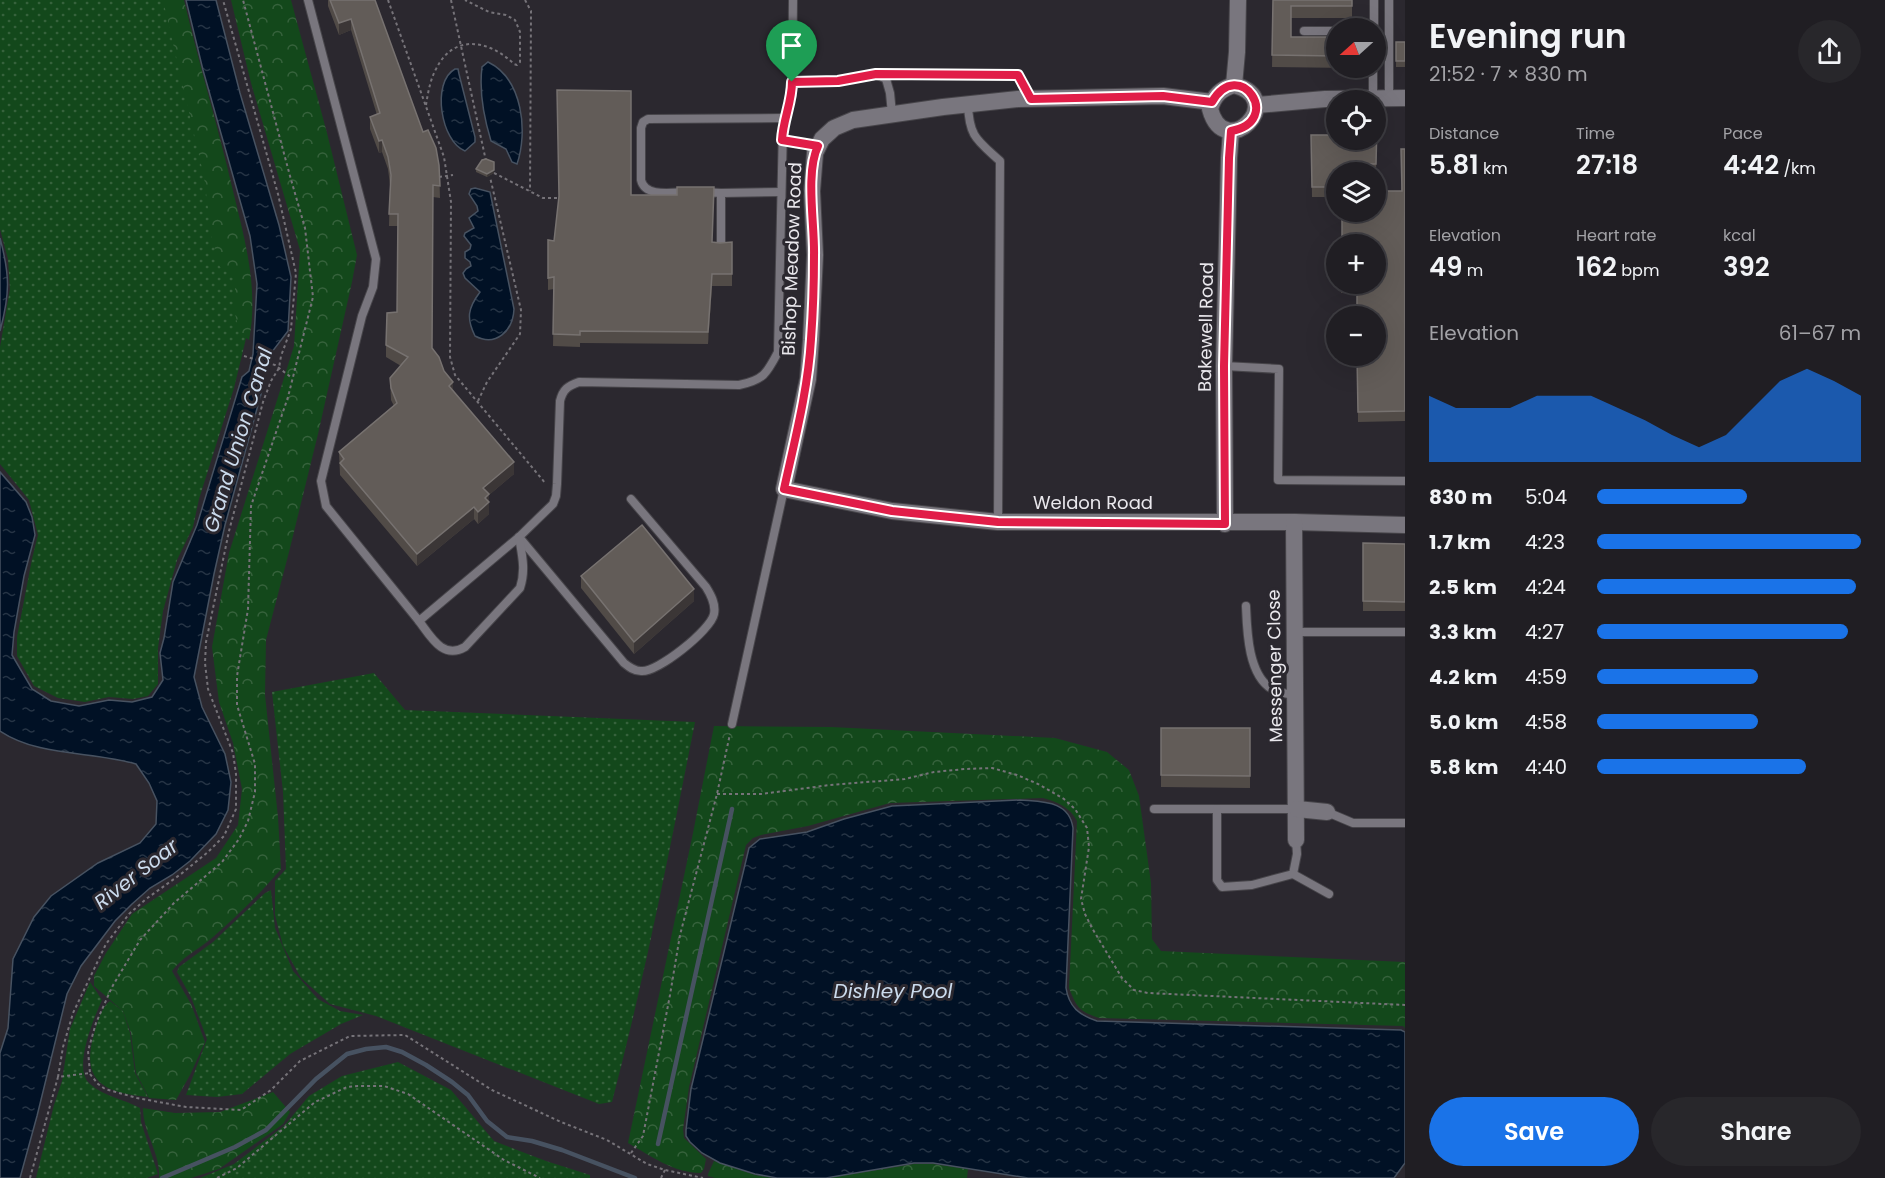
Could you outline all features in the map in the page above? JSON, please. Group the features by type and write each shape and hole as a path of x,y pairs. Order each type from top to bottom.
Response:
{"street":[{"path":"1234,85 1238,0"},
{"path":"1234,85 1250,92 1257,105 1253,118 1242,129 1231,131 1223,129 1213,118 1210,109 1212,102 1218,92 1234,85"},
{"name":"Bishop Meadow Road","path":"784,489 808,379 814,255 813,171 815,153 822,139 834,128 853,120 892,114 1031,99 1163,96 1212,102"},
{"path":"1257,105 1325,99 1389,98"},
{"name":"Bakewell Road","path":"1225,524 1224,366 1231,131"},
{"name":"Weldon Road","path":"784,489 892,511 998,522 1225,524 1294,522 1405,525"},
{"name":"Messenger Close","path":"1294,522 1296,840"},
{"path":"1297,809 1327,812"}],"lane":[{"path":"308,0 376,259 373,287 362,316 321,481 326,506 419,621 443,648 450,652 465,647 520,588 524,577 524,565 519,537"},
{"path":"419,621 519,537 553,504 556,495 562,391 579,382 740,385 756,382 769,370 778,352 782,140 785,118 792,95 793,0"},
{"path":"1374,0 1374,18"},
{"path":"1389,0 1389,98"},
{"path":"1304,31 1326,31"},
{"path":"792,82 838,81 876,74 1018,75 1031,99"},
{"path":"876,74 886,79 892,114"},
{"path":"1378,78 1389,98"},
{"path":"968,104 969,122 973,135 1000,161 998,522"},
{"path":"781,192 653,192 646,190 641,180 641,128 643,122 648,119 785,118"},
{"path":"782,140 818,146"},
{"path":"721,193 721,249"},
{"path":"1224,366 1279,369 1278,480 1405,481"},
{"path":"732,724 784,489"},
{"path":"519,537 624,663 642,672 654,669 704,629 714,617 714,607 712,596 706,587 631,499"},
{"path":"1245,606 1251,653 1256,669 1270,688 1281,693 1295,695"},
{"path":"1294,632 1405,632"},
{"path":"1154,809 1297,809"},
{"path":"1217,809 1217,880 1219,885 1224,887 1252,885 1293,874 1329,894"},
{"path":"1327,812 1353,822 1405,823"},
{"path":"1293,874 1297,854 1296,840"}],"path":[{"path":"30,1178 58,1077 72,1013 106,944 129,914 190,867 224,836 236,809 236,774 233,753 208,689 205,663 206,642 229,531 252,444 267,392 279,368 291,329 296,273 278,194 223,0"},
{"path":"243,0 305,228 313,297 288,397 251,506 248,609 237,676 237,705 255,764 255,792 248,821 239,839 222,862 174,903 140,940 112,987 96,1023 88,1051 90,1073 105,1089 137,1098 186,1107 241,1110 271,1090 300,1061 350,1036 405,1035 492,1090 561,1122 608,1140 647,1164 703,1178"},
{"path":"388,0 444,157 448,175 451,202 450,357 455,375 556,495"},
{"path":"451,0 486,162"},
{"path":"426,107 428,92 437,67 447,54 461,45 467,43 483,46 494,50 514,64 517,65 520,62 520,32 514,20 506,15 489,12 465,0"},
{"path":"525,0 531,11 530,191"},
{"path":"494,173 543,198 559,198"},
{"path":"439,177 453,175"},
{"path":"478,402 487,382 520,333 522,322 490,177"},
{"path":"244,356 275,365 292,379"},
{"path":"631,1153 643,1136 680,935 717,794 732,724"},
{"path":"717,794 760,794 904,779 934,772 992,768 1038,784 1076,809 1087,828 1089,847 1081,899 1085,914 1107,956 1122,978 1134,990 1405,1005"},
{"path":"58,1077 90,1073"},
{"path":"217,1178 237,1168 315,1102 348,1087 384,1086 408,1094 504,1160 540,1178"},
{"path":"661,1178 665,1170"}],"green space":[{"path":"0,0 182,0 249,326 234,388 199,499 193,527 177,560 163,611 158,648 158,684 148,696 133,699 109,697 85,702 58,698 34,686 17,656 17,637 38,535 29,500 0,464 0,347 10,289 8,259 0,229"},
{"path":"163,0 184,0 227,167 249,265 252,321 249,340 240,334 235,314 235,274 220,267 212,239 204,177"},
{"path":"231,0 291,0 357,255 318,434 266,640 265,695 281,869 230,922 172,971 191,1004 205,1042 176,1100 149,1098 136,1073 131,1033 123,1011 94,986 94,976 132,914 216,858 238,825 242,789 233,743 219,702 212,647 229,553 294,346 300,250 251,83"},
{"path":"374,673 405,710 695,722 646,960 612,1102 599,1104 376,1016 330,1004 301,978 283,946 275,915 275,881 286,869 283,792 272,692"},
{"path":"714,726 831,727 1055,738 1107,752 1129,770 1139,796 1151,883 1152,939 1161,951 1405,962 1405,1028 1403,1026 1092,1016 1080,1008 1069,988 1077,821 1071,812 1058,803 1043,798 890,803 808,826 761,835 753,838 746,845 689,1087 683,1129 684,1138 706,1159 704,1169 701,1173 672,1167 628,1143"},
{"path":"271,890 275,928 293,971 318,999 340,1011 363,1015 341,1024 290,1054 242,1094 217,1097 186,1095 207,1039 191,997 177,972 179,967 213,942"},
{"path":"90,982 102,1000 86,1043 83,1067 85,1077 90,1084 102,1092 140,1108 141,1122 158,1174 147,1178 36,1178 62,1081 70,1029"},
{"path":"110,1001 123,1011 130,1033 135,1073 148,1097 108,1088 94,1074 90,1064 98,1021"},
{"path":"398,1062 451,1090 494,1141 590,1175 590,1178 200,1178 234,1164 284,1126 309,1096 342,1076"},
{"path":"273,1092 290,1112 283,1124 219,1169 191,1178 159,1178 157,1160 143,1108 175,1113 220,1112"},
{"path":"714,1161 755,1175 774,1178 708,1176"},
{"path":"914,1164 968,1169 967,1178 828,1178"}],"water":[{"path":"186,0 216,0 240,93 279,225 291,277 288,331 268,357 262,377 263,387 225,525 194,677 202,707 225,754 231,782 228,810 216,834 190,861 150,888 132,904 115,921 81,966 67,994 20,1178 0,1178 0,1053 8,1028 13,959 34,917 51,896 98,863 140,843 156,824 157,801 149,783 136,764 32,745 0,731 0,472 26,502 32,517 35,535 24,576 12,655 32,689 51,701 79,706 109,700 132,702 152,697 163,680 160,653 173,582 197,525 242,377 249,371 253,354 257,284 250,236 203,70"},
{"path":"488,62 500,70 509,81 520,107 522,137 517,164 512,162 506,149 491,141 488,132 481,85 482,67"},
{"path":"455,69 458,69 475,137 475,142 465,151 450,136 442,112 443,86"},
{"path":"471,189 490,192 514,309 507,330 490,340 475,336 472,330 469,318 471,308 480,292 465,278 463,273 471,266 465,258 465,252 470,249 471,245 464,236 474,228 469,218 478,211 469,194"},
{"path":"0,238 8,284 0,331"},
{"name":"Dishley Pool","path":"1037,801 1060,807 1066,812 1073,828 1066,988 1072,1005 1085,1016 1097,1021 1401,1030 1405,1032 1405,1163 1394,1178 1028,1178 933,1163 914,1163 826,1178 777,1178 720,1163 702,1153 690,1142 686,1136 686,1130 691,1089 749,848 760,839 807,832 892,806"}],"building":[{"path":"330,0 375,0 423,132 428,130 436,148 440,186 433,185 432,348 439,357 444,371 453,382 449,386 514,462 483,488 489,494 485,498 489,502 478,512 474,507 417,554 340,463 344,459 339,452 397,403 390,378 408,357 386,345 387,313 397,312 398,214 389,214 391,175 388,157 370,117 380,113 351,19 339,23"},
{"path":"1273,0 1352,0 1352,6 1291,6 1291,37 1326,37 1326,56 1272,55"},
{"path":"1396,42 1405,42 1405,61 1396,61"},
{"path":"557,90 631,91 631,195 677,195 677,187 714,187 712,242 732,242 732,274 712,274 708,332 580,331 580,335 553,334 554,277 548,278 548,240 554,241 559,196"},
{"path":"1311,135 1326,135 1326,150 1376,150 1376,162 1326,162 1326,187 1312,187"},
{"path":"1401,149 1405,149 1405,411 1358,412 1357,366 1386,366 1386,306 1357,306 1357,294 1386,294 1386,234 1342,234 1342,222 1386,222 1386,191 1402,191"},
{"path":"482,160 494,162 494,170 487,174 476,169"},
{"path":"642,525 694,589 634,642 581,576"},
{"path":"1363,543 1405,544 1405,602 1363,601"},
{"path":"1161,728 1250,728 1250,776 1161,775"}],"waterway":[{"path":"658,1144 732,809"},
{"path":"162,1178 235,1147 266,1130 316,1079 347,1054 386,1047 402,1052 452,1082 468,1095 487,1121 507,1137 532,1141 562,1150 635,1178"}],"route":[{"path":"876,74 1018,75 1031,99 1163,96 1212,102 1218,92 1234,85 1250,92 1255,98 1256,112 1242,129 1231,131 1229,158 1224,366 1225,524 998,522 892,511 784,489 808,379 814,255 812,191 815,153 818,146 782,140 783,126 792,95 792,82 838,81 876,74"}],"water label":[{"name":"Grand Union Canal","path":"238,440"},
{"name":"River Soar","path":"136,874"}]}
